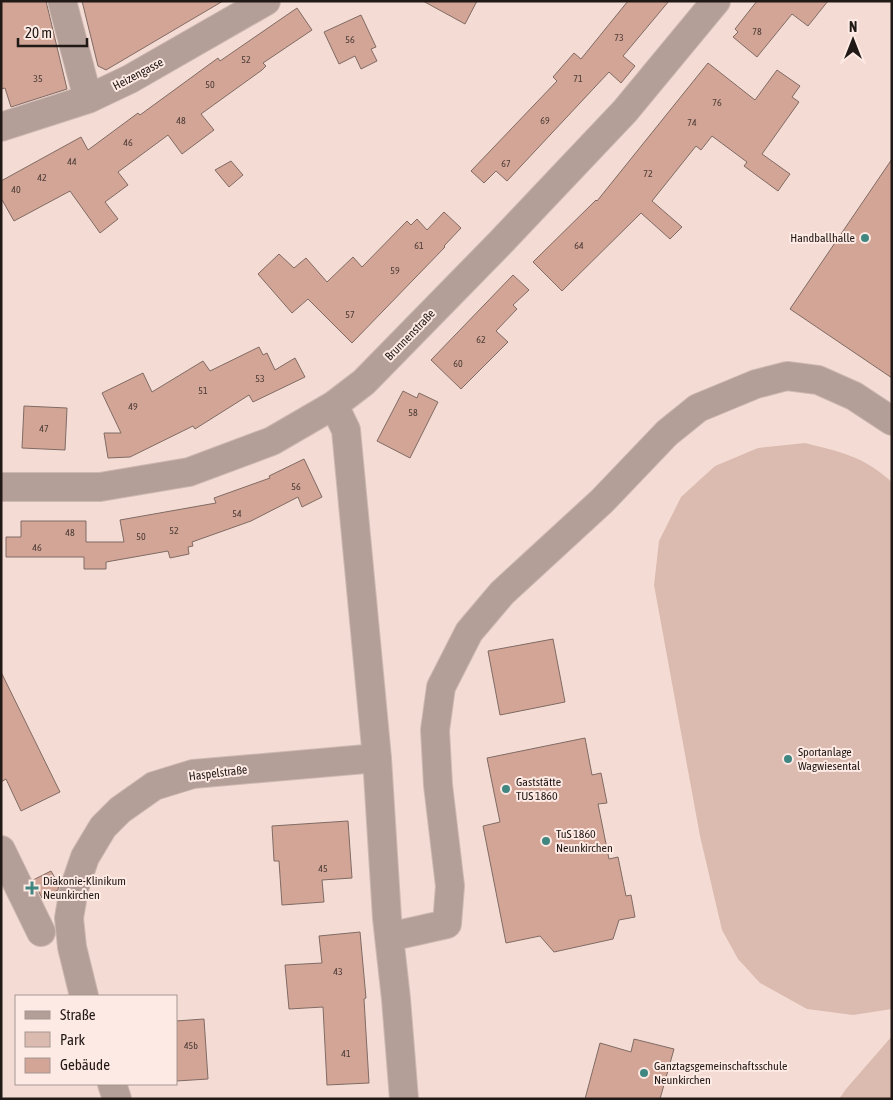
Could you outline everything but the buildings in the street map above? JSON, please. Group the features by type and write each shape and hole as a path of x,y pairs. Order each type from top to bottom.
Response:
{"street":[{"path":"62,1 88,99"},
{"name":"Heizengasse","path":"1,127 88,99 130,80 266,1"},
{"name":"Brunnenstraße","path":"1,487 100,487 190,472 272,441 334,405 364,382 500,243 625,111 716,1"},
{"path":"389,937 447,924 450,886 438,785 435,730 441,687 469,632 502,593 602,501 667,434 698,408 756,384 787,376 818,380 854,396 892,421"},
{"path":"334,405 346,430 376,758 389,937 404,1099"},
{"name":"Haspelstraße","path":"84,995 72,948 70,918 74,888 86,857 104,826 120,810 154,786 193,774 376,758"},
{"path":"1,850 41,932"},
{"path":"112,1085 117,1099"}],"green space":[{"name":"Sportanlage Wagwiesental","path":"805,443 851,456 871,466 892,482 892,1009 853,1015 807,1009 760,983 738,959 722,930 700,836 654,585 659,541 681,497 715,466 758,448"},
{"path":"892,1036 892,1099 839,1099 846,1089"}],"place":[{"name":"Handballhalle","path":"865,238"},
{"name":"Sportanlage Wagwiesental","path":"788,759"},
{"name":"Gaststätte TUS 1860","path":"506,789"},
{"name":"TuS 1860 Neunkirchen","path":"546,841"},
{"name":"Diakonie-Klinikum Neunkirchen","path":"32,888"},
{"name":"Ganztagsgemeinschaftsschule Neunkirchen","path":"644,1073"}]}
